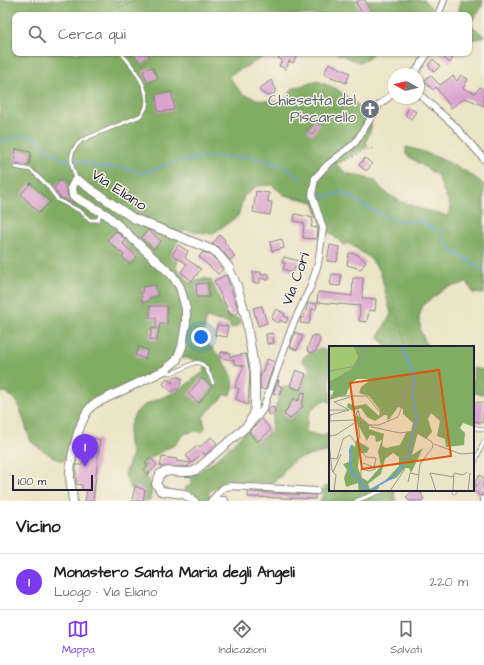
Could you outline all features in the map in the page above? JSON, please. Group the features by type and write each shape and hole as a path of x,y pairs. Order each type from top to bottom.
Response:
{"street":[{"path":"439,12 444,0"},
{"path":"418,68 426,56"},
{"name":"Via Cori","path":"247,426 262,412 293,324 312,282 317,266 323,228 322,220 312,195 315,178 327,165 355,143 376,109 388,98"},
{"path":"424,98 454,125 484,159"},
{"name":"Via Eliano","path":"73,501 71,489 72,456 87,409 94,404 167,369 181,354 186,327 186,304 180,287 170,272 102,212 73,196 72,187 77,181 86,184 131,217 210,248 226,263 241,297 255,373 255,406 253,416 247,426 193,471 188,473 164,472 160,474 156,484 161,491 184,494 194,501"},
{"path":"211,501 223,488 230,486 317,491"},
{"path":"216,501 224,501"}],"lane":[{"path":"77,181 71,160 75,146 82,140 140,116 143,112 146,97 145,90 137,72 124,56"},
{"path":"15,167 31,170 47,185 58,200 80,211 90,220 98,220 102,212"},
{"path":"167,369 169,373 176,372 189,363 201,364 207,368 213,383"},
{"path":"474,427 484,430"},
{"path":"474,465 484,441"},
{"path":"356,501 381,491"}],"path":[{"path":"30,0 46,0"},
{"path":"106,12 137,2 126,0"},
{"path":"339,164 365,150 374,148"},
{"path":"333,228 370,254 381,266 393,304 397,333 403,346"},
{"path":"68,460 83,462"}],"green space":[{"path":"0,0 424,0 431,7 431,12 411,12 406,9 399,12 12,12 12,56 263,56 228,76 243,94 260,100 284,102 293,88 317,81 335,88 356,103 372,126 366,142 368,146 336,164 346,173 375,180 381,188 397,200 418,208 447,216 451,208 437,175 406,155 406,147 415,149 458,167 484,185 484,294 473,293 468,283 447,287 423,305 419,317 421,332 428,346 386,346 378,337 391,314 380,271 369,257 348,243 345,245 323,228 314,202 284,195 272,185 257,186 244,196 238,216 212,234 184,230 169,257 178,262 176,267 190,283 203,278 211,280 227,316 240,319 241,324 231,329 229,323 206,318 203,339 226,364 231,372 233,388 230,395 225,395 203,417 205,428 202,432 195,431 184,434 176,444 145,462 148,466 143,470 151,486 150,501 132,501 134,488 130,488 125,475 132,453 129,434 132,421 138,410 143,406 176,391 203,373 206,364 186,358 174,358 156,371 85,405 69,453 64,461 56,459 31,442 18,403 6,392 0,393"},
{"path":"460,0 483,0 482,6 472,21 472,12 459,12"},
{"path":"472,26 484,36 472,40"},
{"path":"344,56 370,56 359,62"},
{"path":"320,349 329,351 329,402 325,400 312,409 308,416 306,432 321,436 327,433 329,435 329,451 296,459 286,468 281,476 273,482 228,482 208,492 210,497 203,501 197,501 185,490 186,487 192,485 190,477 213,462 244,433 248,431 257,442 271,431 273,416 282,387 290,386 300,390 306,374 311,369 301,360 310,352"},
{"path":"474,368 484,370 484,394 474,393"},
{"path":"329,486 329,491 395,491 394,495 396,501 320,501 324,493 323,487"}],"building":[{"path":"359,0 365,0 371,11 361,12 356,2"},
{"path":"134,56 149,56 150,58 142,65"},
{"path":"279,56 296,56 293,63 289,61 286,69 279,66 282,60 278,58"},
{"path":"442,56 452,56 453,58 450,63"},
{"path":"433,59 440,66 434,72 428,65"},
{"path":"329,63 350,73 346,83 324,74"},
{"path":"152,67 158,78 148,83 143,71"},
{"path":"430,75 440,85 453,76 457,81 461,75 468,79 463,88 475,93 480,87 484,90 484,106 465,98 451,108 436,87 433,90 424,81"},
{"path":"271,80 276,89 274,94 268,96 259,89"},
{"path":"172,92 174,110 158,112 156,94"},
{"path":"409,107 416,112 411,119 405,115"},
{"path":"315,120 320,124 312,135 307,131"},
{"path":"16,149 31,152 29,165 14,163"},
{"path":"365,158 372,164 366,171 359,165"},
{"path":"65,180 68,197 73,202 72,204 60,197 54,189 59,181"},
{"path":"31,183 50,202 39,213 21,194"},
{"path":"256,191 269,193 268,202 272,202 270,215 253,212"},
{"path":"295,214 313,218 311,227 318,228 317,239 303,238 304,223 294,221"},
{"path":"148,230 161,241 154,249 141,238"},
{"path":"116,231 126,240 123,244 137,257 130,264 122,257 124,255 107,240"},
{"path":"220,235 225,240 224,241 235,257 230,260 219,247 212,244"},
{"path":"282,239 284,248 272,251 270,242"},
{"path":"178,245 188,251 185,258 201,269 192,281 181,272 187,264 172,255"},
{"path":"330,245 339,247 337,262 327,261"},
{"path":"203,252 212,256 223,269 218,274 199,257"},
{"path":"349,253 357,254 366,262 361,269 347,265"},
{"path":"284,257 299,261 298,267 295,266 293,272 283,269 285,263 282,262"},
{"path":"253,272 261,272 261,275 268,273 270,278 267,280 260,278 260,283 253,283"},
{"path":"332,274 341,275 340,286 330,285"},
{"path":"226,275 239,312 231,316 214,281"},
{"path":"353,278 363,278 362,298 376,299 375,311 369,310 367,322 359,321 360,306 317,302 318,292 352,296"},
{"path":"208,283 209,297 197,297 196,284"},
{"path":"156,285 158,296 149,298 149,301 142,302 142,287"},
{"path":"308,303 317,304 316,309 312,309 309,324 300,323 301,317 304,318"},
{"path":"150,306 167,306 167,324 160,324 157,341 150,339 152,328 156,329 156,318 150,318"},
{"path":"262,306 267,323 258,326 253,308"},
{"path":"276,309 285,314 284,316 288,318 286,323 280,320 278,323 271,319"},
{"path":"217,325 228,326 227,337 215,335"},
{"path":"295,332 303,336 297,350 290,347"},
{"path":"272,333 274,343 267,344 266,334"},
{"path":"318,335 320,340 316,351 311,353 307,350 312,336"},
{"path":"139,347 148,350 145,359 135,355"},
{"path":"221,352 230,353 230,357 246,354 250,373 248,405 236,399 239,389 235,387 244,366 234,364 234,360 220,358"},
{"path":"267,359 275,362 265,390 260,388 260,378"},
{"path":"296,370 306,374 300,390 290,386"},
{"path":"175,376 183,379 178,390 176,389 172,392 163,384 167,378 172,383"},
{"path":"202,378 212,387 199,403 188,394"},
{"path":"278,380 278,385 282,387 279,395 273,393"},
{"path":"302,392 306,393 301,404 303,406 290,419 284,414 294,398 298,401"},
{"path":"474,402 484,403 482,423 474,421"},
{"path":"269,407 273,407 275,411 273,415 269,415 267,413 267,409"},
{"path":"262,419 271,430 257,442 249,432"},
{"path":"90,437 100,440 93,501 85,501 87,490 82,489 82,485 76,484 76,465 82,465 83,459 88,459"},
{"path":"211,437 217,443 205,455 203,452 192,463 186,456 198,445 200,447"},
{"path":"150,457 157,465 147,475 143,470 148,466 145,463"},
{"path":"162,457 191,463 187,467 160,467"},
{"path":"480,475 484,478 482,486 484,492 480,496 474,491 477,485 474,483"},
{"path":"135,486 145,490 143,501 132,501"},
{"path":"413,491 423,491 421,494 424,499 421,501 409,501 406,497"},
{"path":"248,492 315,495 315,499 248,497"}],"waterway":[{"path":"0,142 22,136 35,137 48,150 63,159 80,161 97,167 124,168 143,173 175,162 201,157 252,157 283,166 303,181"},
{"path":"317,192 328,197 342,192 383,216 404,221 419,221 440,231 453,252 476,264 484,271"}],"place":[{"name":"Chiesetta del Piscarello","path":"370,109"},
{"name":"Monastero Santa Maria degli Angeli","path":"85,467"}]}
